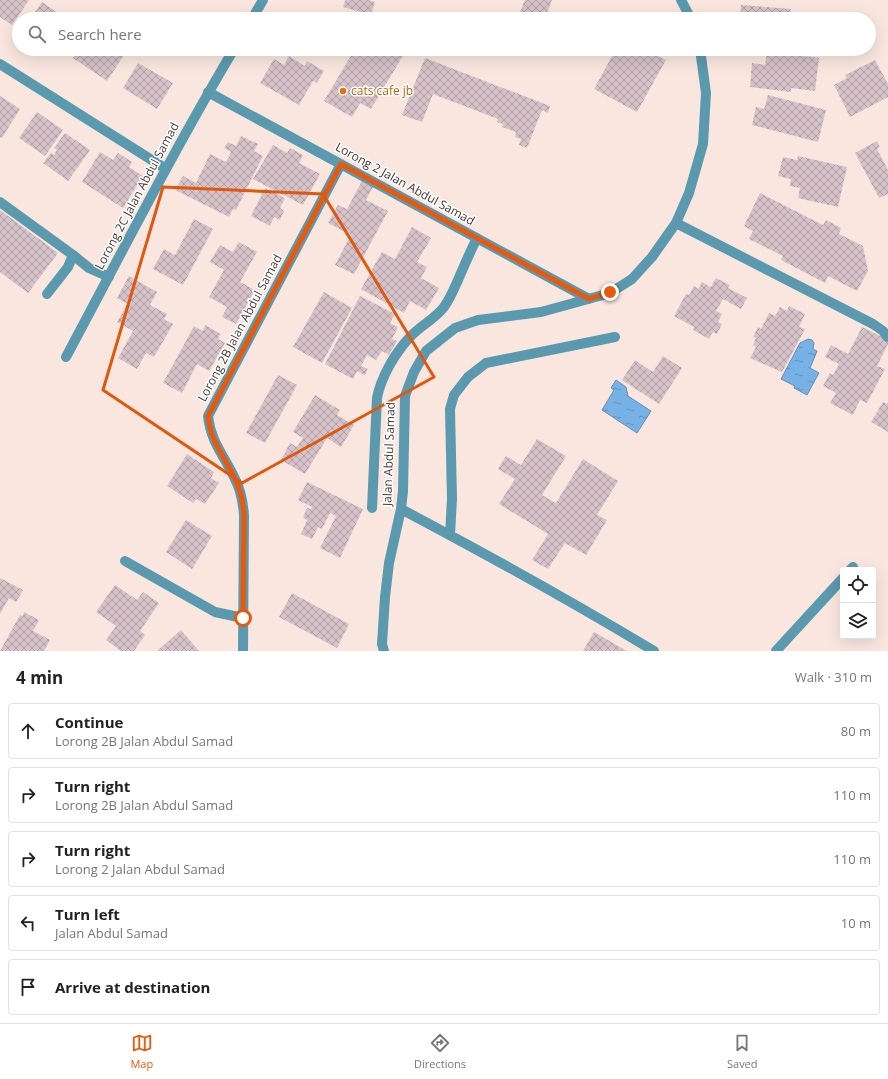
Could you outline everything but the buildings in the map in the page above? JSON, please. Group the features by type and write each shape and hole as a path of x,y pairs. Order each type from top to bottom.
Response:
{"street":[{"path":"256,12 263,0"},
{"path":"681,0 687,12"},
{"name":"Lorong 2C Jalan Abdul Samad","path":"66,357 166,169 208,92 230,56"},
{"name":"Jalan Abdul Samad","path":"384,651 382,644 385,597 403,491 404,396 414,372 426,351 455,328 478,320 540,312 610,292 632,279 652,257 676,223 689,193 703,144 706,93 701,56"},
{"path":"0,64 166,169"},
{"name":"Lorong 2 Jalan Abdul Samad","path":"208,92 589,299"},
{"name":"Lorong 2B Jalan Abdul Samad","path":"243,651 243,500 236,480 213,440 209,428 208,416 341,164"},
{"path":"0,202 89,268 108,277"},
{"path":"676,223 873,324 883,331 888,337"},
{"path":"372,508 377,398 379,386 393,360 410,336 433,319 444,307 477,238"},
{"path":"47,294 68,267 72,255"},
{"path":"450,535 452,499 450,409 454,395 468,377 486,363 615,337"},
{"path":"401,509 582,608 654,651"},
{"path":"125,560 216,612 243,618"},
{"path":"776,651 840,581"}],"highlighted area":[{"path":"163,187 323,194 434,377 242,483 103,390"}],"water":[{"path":"808,339 812,340 814,343 813,349 817,351 810,368 819,373 807,395 794,388 795,386 781,379 800,343"},
{"path":"616,380 626,387 628,396 651,411 637,433 602,410 614,390 611,388"}],"place":[{"name":"cats cafe jb","path":"343,91"}],"route":[{"path":"243,618 243,500 236,480 213,440 209,428 208,416 341,164 589,299 610,292"}]}
